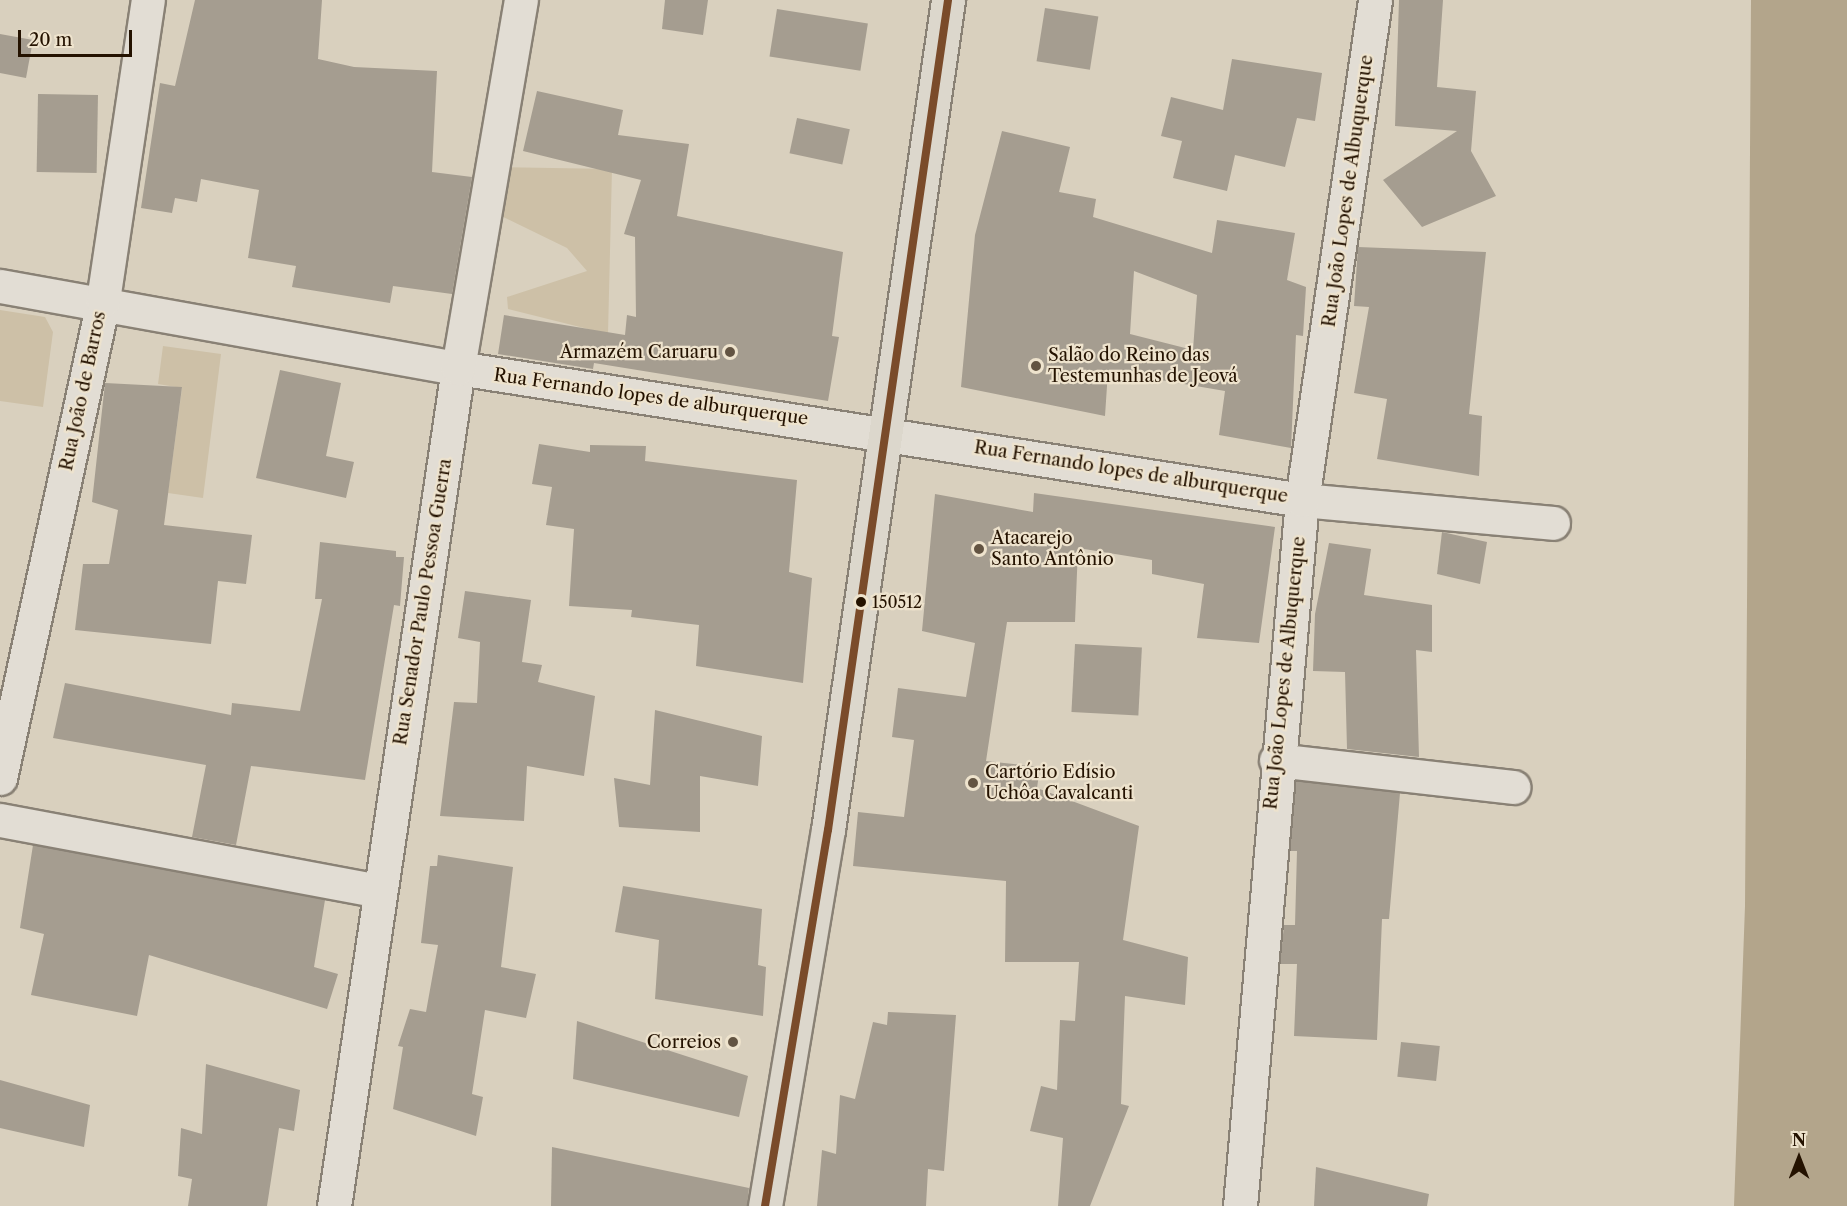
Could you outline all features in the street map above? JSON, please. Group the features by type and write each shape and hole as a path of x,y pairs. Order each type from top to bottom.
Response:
{"main road":[{"path":"765,1206 830,818 882,431 948,0"}],"street":[{"name":"Rua João de Barros","path":"0,778 103,300 148,0"},
{"name":"Rua Senador Paulo Pessoa Guerra","path":"334,1206 378,891 458,368 521,0"},
{"name":"Rua João Lopes de Albuquerque","path":"1240,1206 1276,760 1302,500 1375,0"},
{"name":"Rua Fernando lopes de alburquerque","path":"0,286 103,300 458,368 882,431 1302,500 1553,523"},
{"path":"1276,760 1513,787"},
{"path":"0,820 378,891"}],"shaded area":[{"path":"1751,0 1847,0 1847,1206 1734,1206 1745,906"},
{"path":"498,167 612,169 608,334 508,309 507,297 587,271 567,248 497,214"},
{"path":"0,310 45,317 53,332 43,407 0,401"},
{"path":"163,346 221,354 203,498 168,493 182,388 158,384"}],"building":[{"path":"195,0 322,0 318,59 354,67 437,71 432,172 472,177 452,294 393,286 390,303 292,287 296,266 248,258 259,190 201,179 197,202 175,198 172,213 141,208 160,83 175,86"},
{"path":"665,0 708,0 703,35 662,29"},
{"path":"1399,0 1443,0 1437,87 1476,91 1471,151 1496,196 1422,227 1383,180 1457,131 1395,126"},
{"path":"1045,8 1098,16 1090,70 1037,61"},
{"path":"777,9 868,23 860,71 769,56"},
{"path":"0,34 33,40 26,78 0,73"},
{"path":"1232,59 1322,73 1315,121 1297,118 1285,167 1235,155 1227,191 1173,178 1182,141 1161,136 1171,97 1223,110"},
{"path":"537,91 623,110 618,135 689,144 677,216 843,252 832,336 839,337 828,401 594,363 593,369 498,354 504,315 625,335 627,315 636,317 635,237 624,234 641,180 523,151"},
{"path":"38,94 98,95 97,173 37,172"},
{"path":"797,118 850,129 842,164 790,153"},
{"path":"1002,131 1070,147 1059,192 1096,199 1093,217 1212,253 1217,220 1295,233 1287,280 1306,287 1303,336 1296,335 1291,448 1219,435 1225,391 1108,371 1105,416 961,387 975,235","holes":["1134,271 1197,295 1193,350 1130,334"]},
{"path":"1358,247 1486,252 1469,414 1482,416 1479,476 1377,459 1387,399 1354,393 1369,307 1354,306"},
{"path":"280,370 341,383 326,456 354,462 346,498 256,478"},
{"path":"105,383 182,387 164,525 252,535 246,584 218,581 211,644 75,630 83,564 109,564 118,510 92,502"},
{"path":"539,444 590,452 590,445 646,446 645,461 797,480 789,572 812,578 803,683 696,666 699,625 631,617 632,610 569,606 574,529 546,525 552,487 532,484"},
{"path":"1034,493 1275,527 1259,643 1197,638 1204,584 1152,574 1152,560 1078,548 1075,622 1007,622 986,761 1040,767 1037,788 1139,826 1123,940 1188,957 1185,1005 1125,996 1121,1104 1129,1106 1090,1206 1058,1206 1063,1138 1030,1131 1041,1086 1057,1090 1060,1020 1075,1021 1079,962 1005,962 1006,881 853,866 858,812 904,817 914,740 892,737 898,688 966,697 975,643 922,631 935,494 1033,512"},
{"path":"1442,532 1487,542 1480,584 1437,574"},
{"path":"320,542 396,551 396,557 404,557 400,606 394,605 365,780 251,766 236,845 192,837 206,765 53,738 65,683 231,715 232,703 300,711 322,599 315,599"},
{"path":"1329,543 1371,549 1364,595 1432,605 1432,652 1416,650 1419,757 1347,749 1345,672 1313,671 1315,614"},
{"path":"465,591 531,600 522,662 542,665 538,682 595,696 584,776 527,766 524,821 440,816 454,702 477,703 480,642 458,638"},
{"path":"1075,644 1142,648 1138,715 1071,712"},
{"path":"655,710 762,736 758,786 700,776 700,832 619,827 614,778 650,785"},
{"path":"1296,781 1400,793 1389,919 1382,919 1377,1040 1294,1036 1297,964 1280,964 1284,925 1295,925 1297,851 1290,851"},
{"path":"33,845 325,900 314,967 338,974 327,1009 149,955 137,1016 31,995 44,934 20,928"},
{"path":"438,855 513,867 501,967 536,974 526,1018 485,1010 472,1094 483,1097 476,1136 393,1109 403,1047 398,1046 410,1009 426,1012 438,945 421,943 430,866 437,866"},
{"path":"623,886 762,909 758,965 766,967 763,1016 655,999 659,940 615,932"},
{"path":"888,1012 956,1015 944,1171 928,1169 926,1206 817,1206 822,1150 836,1154 840,1095 855,1099 873,1022 887,1025"},
{"path":"577,1021 748,1076 739,1117 573,1079"},
{"path":"1401,1042 1440,1046 1436,1081 1397,1077"},
{"path":"206,1064 300,1090 294,1131 279,1128 267,1206 188,1206 192,1179 178,1176 181,1128 202,1134"},
{"path":"0,1080 90,1105 84,1147 0,1128"},
{"path":"552,1147 749,1188 747,1206 551,1206"},
{"path":"1316,1167 1429,1194 1427,1206 1314,1206"}],"transit line":[{"path":"765,1206 828,830 948,0"}],"place":[{"name":"Armazém Caruaru","path":"730,352"},
{"name":"Salão do Reino das Testemunhas de Jeová","path":"1036,366"},
{"name":"Atacarejo Santo Antônio","path":"979,549"},
{"name":"150512","path":"861,602"},
{"name":"Cartório Edísio Uchôa Cavalcanti","path":"973,783"},
{"name":"Correios","path":"733,1042"}]}
